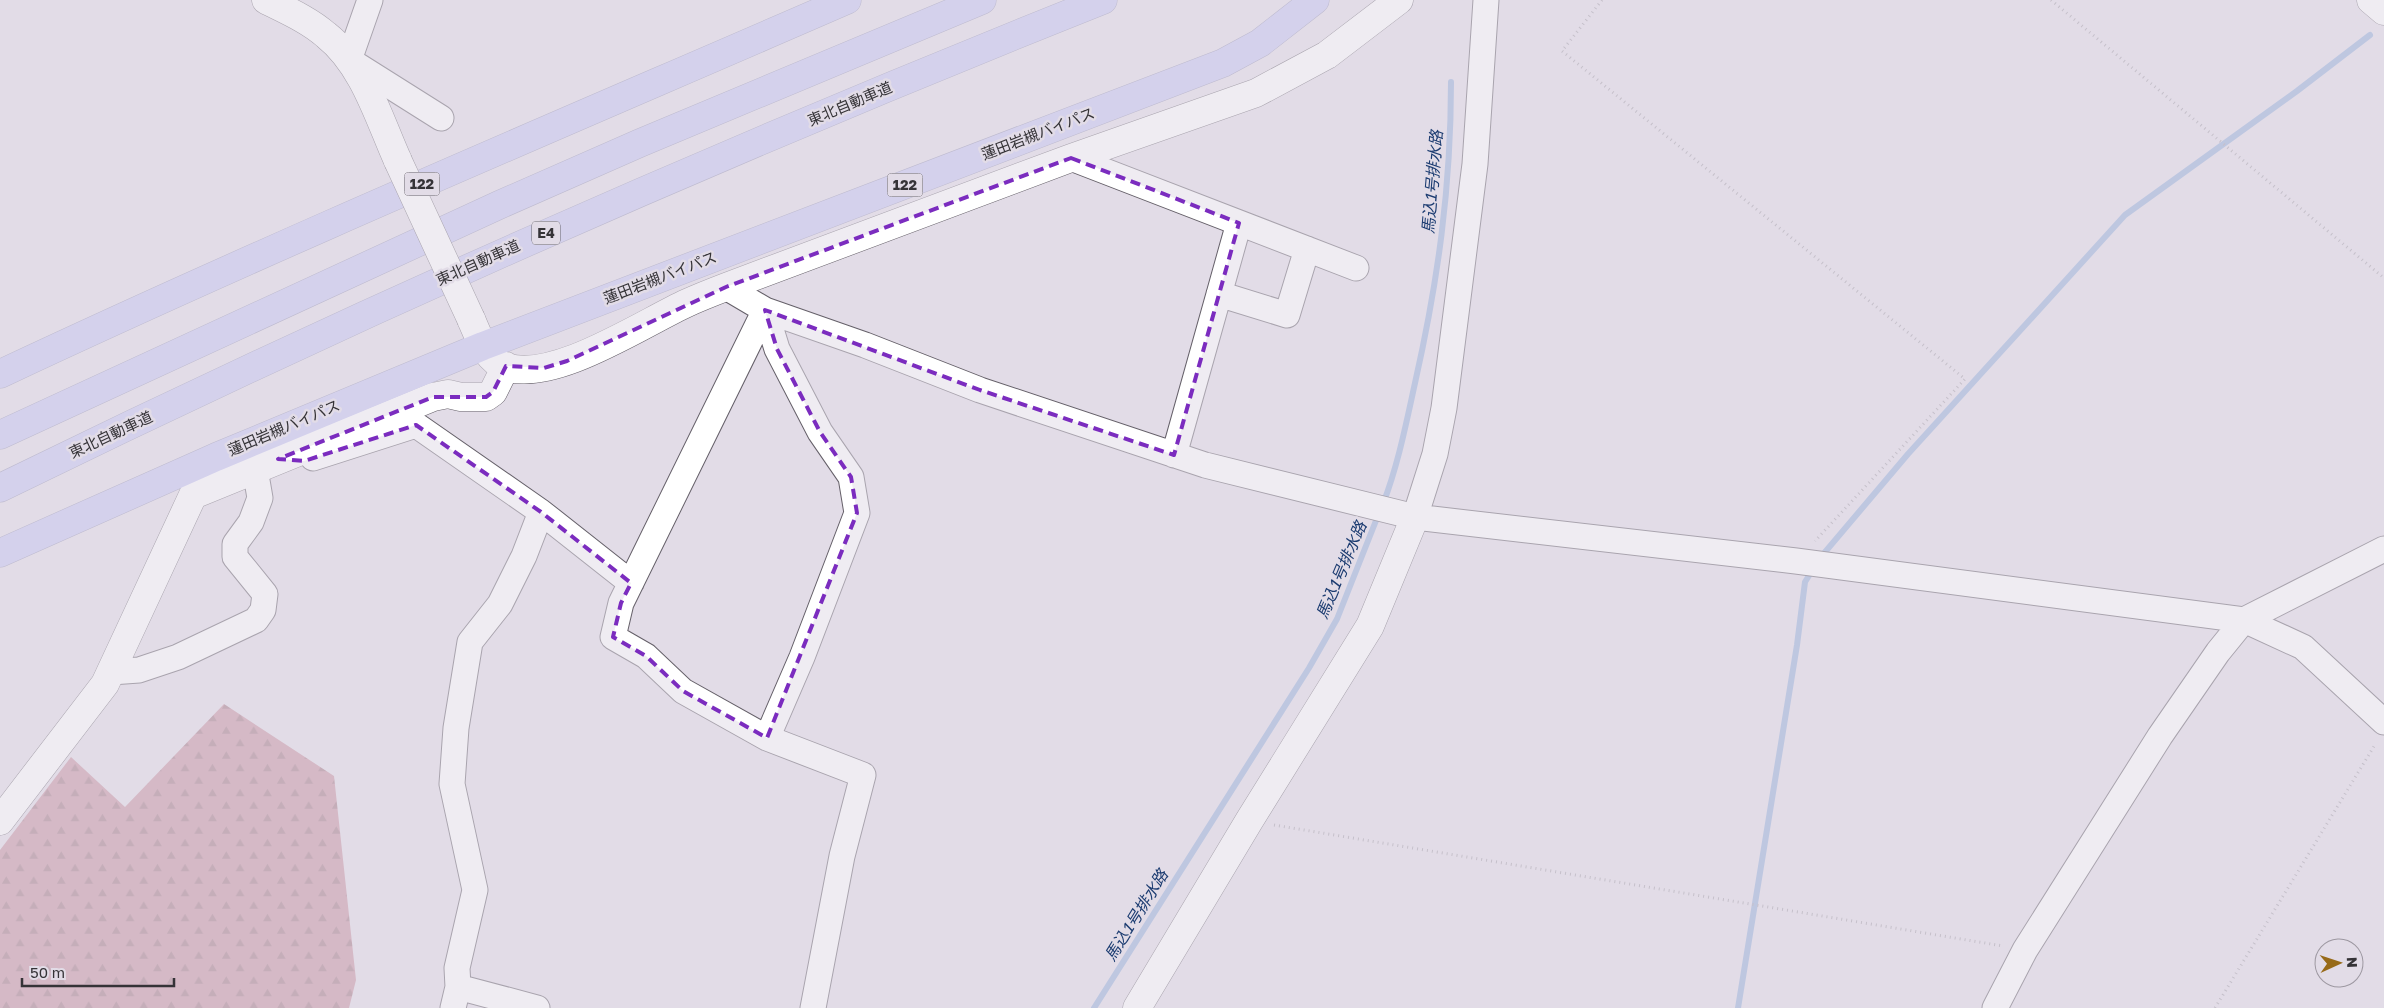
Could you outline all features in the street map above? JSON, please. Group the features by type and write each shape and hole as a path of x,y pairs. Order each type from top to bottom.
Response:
{"highway":[{"name":"122","path":"0,374 383,201 847,0"},
{"path":"0,435 499,205 640,143 982,0"},
{"name":"東北自動車道","path":"0,488 475,264 975,51 1103,0"},
{"name":"蓮田岩槻バイパス","path":"0,553 216,457 483,346 1223,63 1260,43 1316,0"}],"street":[{"path":"266,0 327,35 350,60 362,79 483,346 492,358 506,366 523,369 537,368 567,361 612,342 687,303 726,287 1071,158 1256,93 1327,55 1399,0"},
{"path":"350,60 370,0"},
{"path":"1137,1008 1249,821 1370,626 1415,517 1435,454 1444,408 1475,164 1486,0"},
{"path":"2371,0 2384,11"},
{"path":"350,60 441,118"},
{"path":"1071,158 1356,268"},
{"path":"1174,454 1239,223"},
{"path":"1219,294 1287,315 1308,250"},
{"path":"726,287 765,310 866,345 980,390 1204,465 1415,517 1796,562 2244,620 2303,647 2381,730"},
{"path":"765,310 620,603 612,637 646,656 683,691 767,738 863,775 842,856 813,1008"},
{"path":"765,310 776,349 820,432 851,477 857,513 802,657 767,738"},
{"path":"0,821 105,684 193,496 433,397 448,394 461,397 486,397 493,392 506,366"},
{"path":"267,464 304,461 416,425 541,512 631,583"},
{"path":"111,672 138,670 178,657 256,620 263,610 265,594 235,557 235,544 251,522 260,498 267,464"},
{"path":"537,1008 456,998 457,968 475,890 452,784 456,728 470,642 500,604 524,556 541,512"},
{"path":"1995,1008 2025,950 2160,736 2218,652 2244,620 2384,549"}],"path":[{"path":"1602,0 1562,50 1965,379 1796,562"},
{"path":"2051,0 2384,278"},
{"path":"2215,1008 2381,730"},
{"path":"1249,821 2025,950"}],"highlighted area":[{"path":"1071,158 1239,223 1174,455 980,390 765,310 777,349 820,432 851,477 857,513 767,738 683,691 646,656 613,637 621,603 631,583 541,512 416,425 304,461 278,459 433,397 486,397 493,392 506,366 544,368 567,361 726,287"}],"green space":[{"path":"224,704 334,776 356,980 349,1008 0,1008 0,850 71,757 125,807"}],"waterway":[{"path":"1820,558 1908,454 2125,215 2297,91 2370,35"},
{"name":"馬込1号排水路","path":"1383,504 1405,429 1423,345 1442,234 1449,159 1451,82"},
{"name":"馬込1号排水路","path":"1094,1008 1309,668 1337,619 1379,513"},
{"path":"1738,1008 1797,645 1805,582 1813,569"}]}
